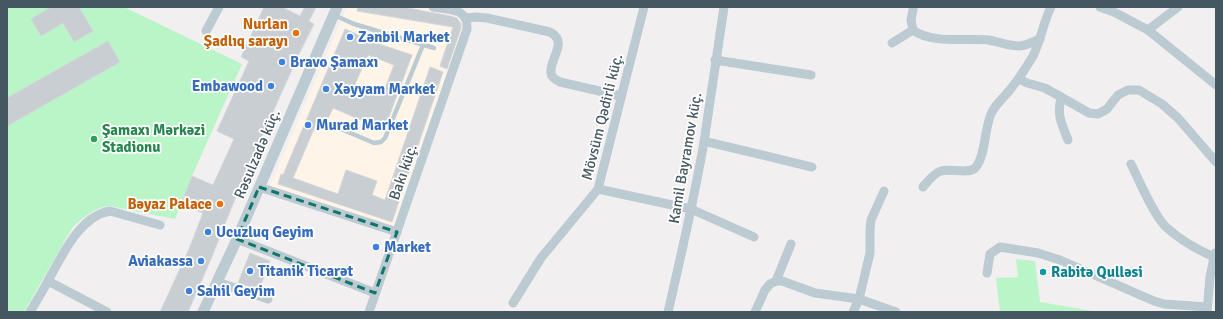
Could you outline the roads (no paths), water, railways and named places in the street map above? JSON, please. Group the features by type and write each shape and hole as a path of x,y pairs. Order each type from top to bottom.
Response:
{"street":[{"path":"206,31 219,7"},
{"path":"434,7 456,11 466,18 487,18 550,32 555,35 558,40 558,47 551,68 553,78 560,82 622,96"},
{"name":"Mövsüm Qədirli küç.","path":"513,303 541,258 598,189 644,7"},
{"name":"Kamil Bayramov küç.","path":"668,312 691,209 704,141 724,7"},
{"path":"923,187 933,176 941,171 968,171 975,169 980,162 989,120 993,111 1019,78 1034,54 1040,39 1045,19 1051,7"},
{"path":"1100,7 1114,12 1148,30 1216,85"},
{"path":"1148,30 1178,7"},
{"path":"913,9 911,20 913,30 919,34 932,37 989,40 1016,46 1022,46 1040,39"},
{"name":"Rəsulzadə küç.","path":"203,312 237,239 336,11"},
{"name":"Bakı küç.","path":"369,312 468,29 466,18"},
{"path":"892,43 913,30"},
{"path":"715,60 811,75"},
{"path":"1019,78 1027,83 1045,88 1089,113 1098,114 1107,109 1118,95 1128,90 1139,90 1162,104 1178,118 1216,162"},
{"path":"1061,97 1059,116 1068,140"},
{"path":"704,141 812,167"},
{"path":"987,273 990,254 996,249 1000,247 1019,249 1060,260 1154,301 1164,304 1207,309 1215,255 1198,250 1166,227 1159,218 1131,164"},
{"path":"259,187 397,232"},
{"path":"598,189 691,209 754,237"},
{"path":"853,312 859,299 870,253 871,220 884,191"},
{"path":"30,312 73,237 86,224 103,212 110,211 160,225"},
{"path":"237,239 375,293"},
{"path":"776,281 791,244"},
{"path":"48,281 107,312"},
{"path":"755,312 765,290 770,284 776,281 782,281 816,293 859,299 896,312"},
{"path":"217,282 268,299"}],"lane":[{"path":"336,11 354,24 434,48"},
{"path":"341,129 374,143 381,142 385,138 423,45"}],"place":[{"name":"Nurlan Şadlıq sarayı","path":"296,33"},
{"name":"Zənbil Market","path":"350,37"},
{"name":"Bravo Şamaxı","path":"282,62"},
{"name":"Embawood","path":"271,86"},
{"name":"Xəyyam Market","path":"326,89"},
{"name":"Murad Market","path":"308,125"},
{"name":"Şamaxı Mərkəzi Stadionu","path":"94,139"},
{"name":"Bəyaz Palace","path":"220,204"},
{"name":"Ucuzluq Geyim","path":"208,232"},
{"name":"Market","path":"376,247"},
{"name":"Aviakassa","path":"201,261"},
{"name":"Titanik Ticarət","path":"250,271"},
{"name":"Rabitə Qulləsi","path":"1043,272"},
{"name":"Sahil Geyim","path":"189,291"}]}
